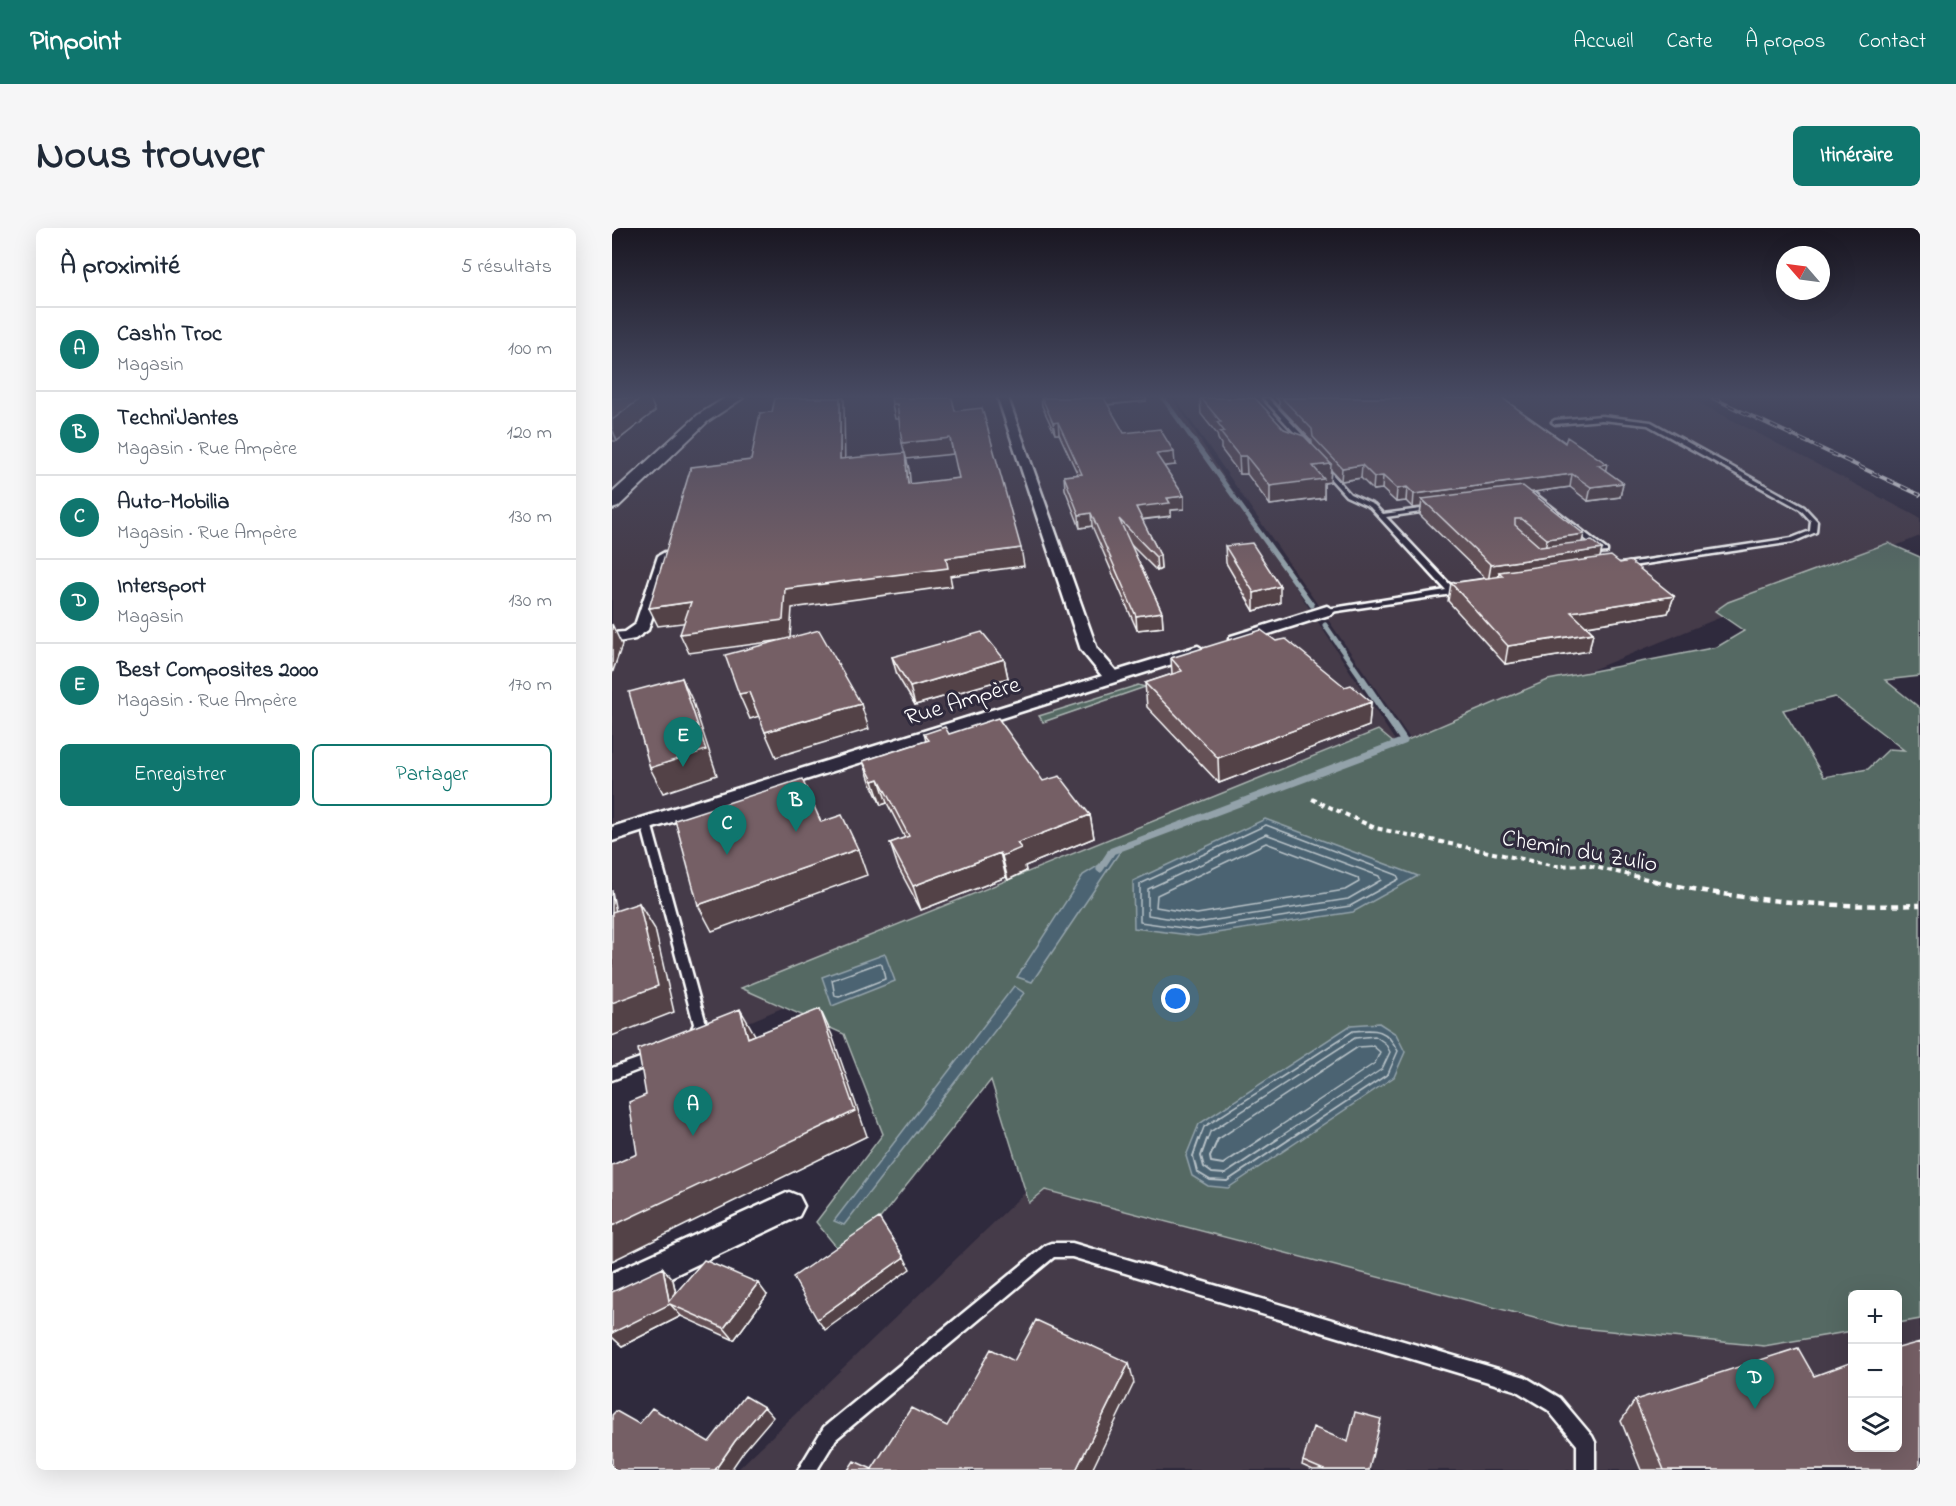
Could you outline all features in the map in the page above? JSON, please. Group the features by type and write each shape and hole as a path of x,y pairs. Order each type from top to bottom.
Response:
{"main road":[{"path":"613,501 662,456"}],"street":[{"path":"1023,456 1089,650 1112,677"},
{"path":"612,638 629,636 642,627 666,553"},
{"name":"Rue Ampère","path":"612,834 1327,611"},
{"path":"612,1289 789,1206"}],"lane":[{"path":"1607,568 1793,540 1813,532 1814,521 1796,504 1709,456"},
{"path":"1314,457 1348,495 1372,506 1452,592"},
{"path":"1510,498 1534,495 1605,551 1573,555"},
{"path":"1381,516 1440,507"},
{"path":"1327,611 1473,588"},
{"path":"646,823 700,1024 694,1036 684,1046"},
{"path":"612,1074 663,1054"},
{"path":"807,1470 830,1432 1051,1250 1072,1250 1519,1383 1554,1404 1586,1442 1586,1470"}],"path":[{"name":"Chemin du Zulio","path":"1312,799 1375,828 1555,866 1586,865 1716,895 1852,908 1920,904"}],"shaded area":[{"path":"612,456 1211,456 1401,750 612,1079"},
{"path":"1215,456 1801,456 1920,518 1920,536 1413,743"},
{"path":"1040,1178 1920,1273 1920,1470 737,1470"}],"green space":[{"path":"1888,543 1920,557 1920,676 1885,680 1920,708 1920,1319 1902,1322 1902,1290 1848,1290 1848,1332 1764,1346 1569,1327 1045,1190 1029,1203 991,1080 878,1221 838,1249 816,1222 883,1134 844,1034 741,988 1378,730 1396,745 1548,680 1717,647 1744,631 1715,611 1728,602","holes":["1835,697 1904,750 1889,749 1868,769 1824,777 1783,710"]},
{"path":"1138,685 1145,687 1043,722 1039,716"}],"water":[{"path":"1265,819 1418,876 1353,912 1197,936 1134,928 1133,881"},
{"path":"1123,847 1032,982 1017,977 1083,875 1106,861 1108,851"},
{"path":"885,954 895,981 832,1006 822,977"},
{"path":"1014,986 1024,993 844,1225 834,1221"},
{"path":"1379,1023 1396,1034 1405,1052 1394,1077 1228,1188 1208,1186 1192,1176 1186,1156 1199,1124 1351,1025"}],"building":[{"path":"752,456 840,456 840,459 905,456 908,484 959,478 954,456 995,456 1021,548 946,558 948,568 785,589 783,620 680,634 691,602 649,608 691,467 751,460"},
{"path":"1074,456 1157,456 1184,496 1167,498 1170,503 1136,507 1160,555 1156,557 1119,519 1162,612 1136,616 1091,513 1079,515 1064,476 1082,474"},
{"path":"1239,456 1323,456 1331,464 1313,466 1324,479 1270,486 1246,456"},
{"path":"1331,456 1595,456 1607,464 1598,465 1623,483 1591,487 1572,474 1414,494 1407,487 1397,489 1383,476 1374,477 1362,465 1342,468"},
{"path":"1523,486 1584,534 1547,539 1522,519 1515,519 1515,525 1540,547 1592,541 1602,549 1491,565 1422,499"},
{"path":"1252,543 1280,586 1254,593 1225,546"},
{"path":"1611,556 1620,563 1630,561 1674,596 1571,612 1593,633 1508,646 1451,583 1503,576 1499,572"},
{"path":"819,630 861,704 765,732 749,692 739,694 725,655"},
{"path":"1261,630 1276,641 1286,639 1345,687 1351,685 1371,702 1218,758 1145,683 1182,671 1171,658"},
{"path":"982,632 1004,659 910,687 892,657"},
{"path":"682,678 706,750 650,768 629,692"},
{"path":"998,718 1043,781 1060,776 1090,815 1017,843 1021,848 1002,856 1000,853 913,886 890,843 909,836 879,779 873,781 863,761 929,740 924,734 945,727 949,734"},
{"path":"802,779 821,822 842,815 858,849 698,905 675,820"},
{"path":"639,903 658,986 612,1003 612,912"},
{"path":"740,1009 748,1038 820,1009 855,1111 612,1226 612,1165 637,1154 629,1102 646,1095 638,1049"},
{"path":"879,1218 904,1257 817,1319 793,1277"},
{"path":"704,1260 758,1283 724,1328 670,1304 612,1333 612,1292 663,1268 669,1301"},
{"path":"1036,1320 1129,1363 1076,1470 848,1470 854,1461 872,1469 911,1408 947,1426 991,1349 1014,1361"},
{"path":"1920,1342 1920,1470 1664,1470 1635,1400 1798,1348 1814,1376 1848,1363 1848,1452 1902,1452 1902,1347"},
{"path":"745,1396 764,1407 735,1441 715,1470 612,1470 612,1415 616,1411 639,1424 652,1408 709,1442"},
{"path":"1355,1412 1381,1419 1369,1470 1324,1470 1303,1461 1313,1427 1348,1442"}],"waterway":[{"path":"1205,456 1252,522"},
{"path":"1251,521 1312,605"},
{"path":"1325,625 1363,680"},
{"path":"1100,869 1112,851 1404,741 1362,679"}],"railway":[{"path":"1837,456 1920,495"}],"place":[{"name":"Best Composites 2000","path":"683,767"},
{"name":"Techni'Jantes","path":"796,832"},
{"name":"Auto-Mobilia","path":"727,855"},
{"name":"Cash'n Troc","path":"693,1136"},
{"name":"Intersport","path":"1755,1409"}]}
